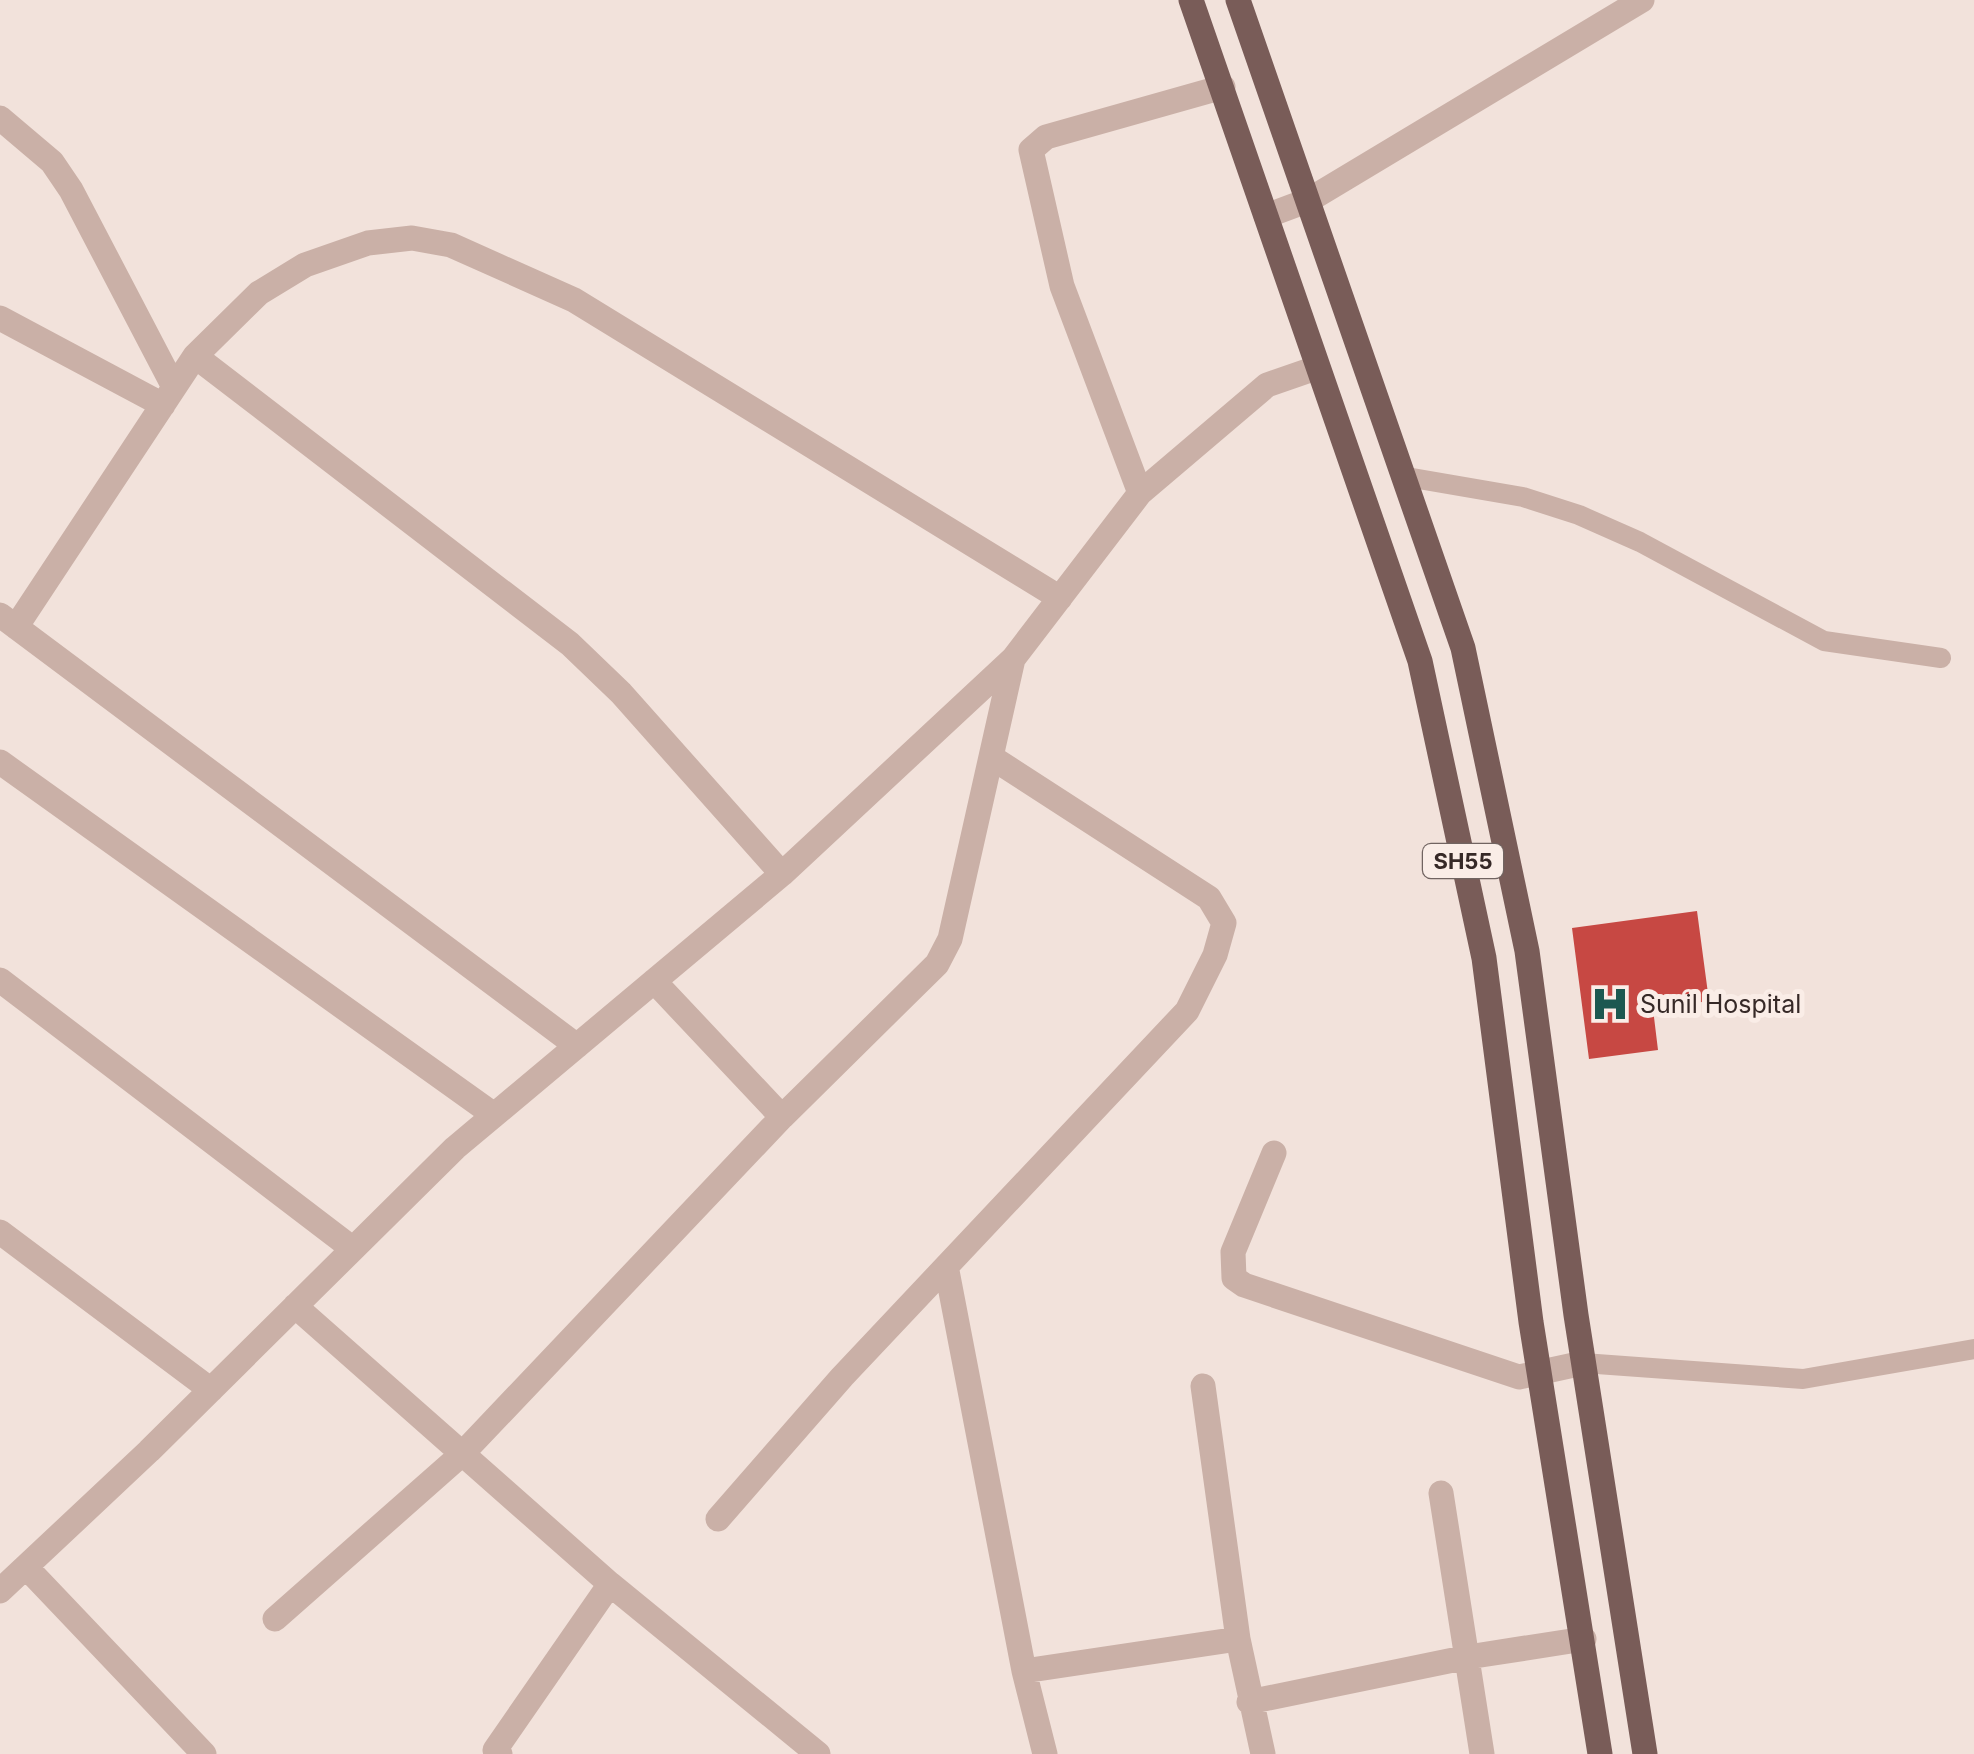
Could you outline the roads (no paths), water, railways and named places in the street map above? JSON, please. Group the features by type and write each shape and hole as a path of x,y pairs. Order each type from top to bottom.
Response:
{"main road":[{"name":"SH55","path":"1190,0 1420,661 1484,958 1600,1754"},
{"name":"SH55","path":"1238,0 1463,648 1527,951 1583,1363 1645,1754"}],"street":[{"path":"1266,216 1309,200 1642,0"},
{"path":"1140,493 1062,286 1031,150 1046,137 1223,87"},
{"path":"0,118 52,162 71,190 168,396"},
{"path":"576,1046 8,621 195,356 259,293 306,265 368,243 412,238 450,245 574,300 1060,598"},
{"path":"0,318 168,396"},
{"path":"195,356 570,644 622,693 782,874"},
{"path":"0,1592 211,1390 454,1148 782,874 1013,659 1140,493 1267,385 1316,368"},
{"path":"275,1619 462,1454 782,1116 937,964 950,940 1013,659"},
{"path":"718,1519 842,1378 947,1271 1187,1012 1216,955 1224,923 1208,898 991,757"},
{"path":"0,762 494,1115"},
{"path":"0,980 354,1248"},
{"path":"654,981 782,1116"},
{"path":"1274,1153 1233,1252 1234,1278 1257,1291 1500,1372 1542,1376 1583,1363"},
{"path":"0,1232 211,1390"},
{"path":"947,1271 1024,1670 1046,1754"},
{"path":"296,1306 610,1584 818,1754"},
{"path":"1203,1386 1238,1639 1262,1754"},
{"path":"1442,1492 1482,1754"},
{"path":"26,1567 204,1754"},
{"path":"500,1754 494,1750 610,1584"},
{"path":"1024,1670 1238,1639"},
{"path":"1249,1702 1468,1657 1584,1640"}],"lane":[{"path":"1401,476 1523,497 1579,515 1640,542 1824,642 1940,658"},
{"path":"1583,1363 1802,1379 1974,1349"}],"place":[{"name":"Sunil Hospital","path":"1610,1004"}]}
